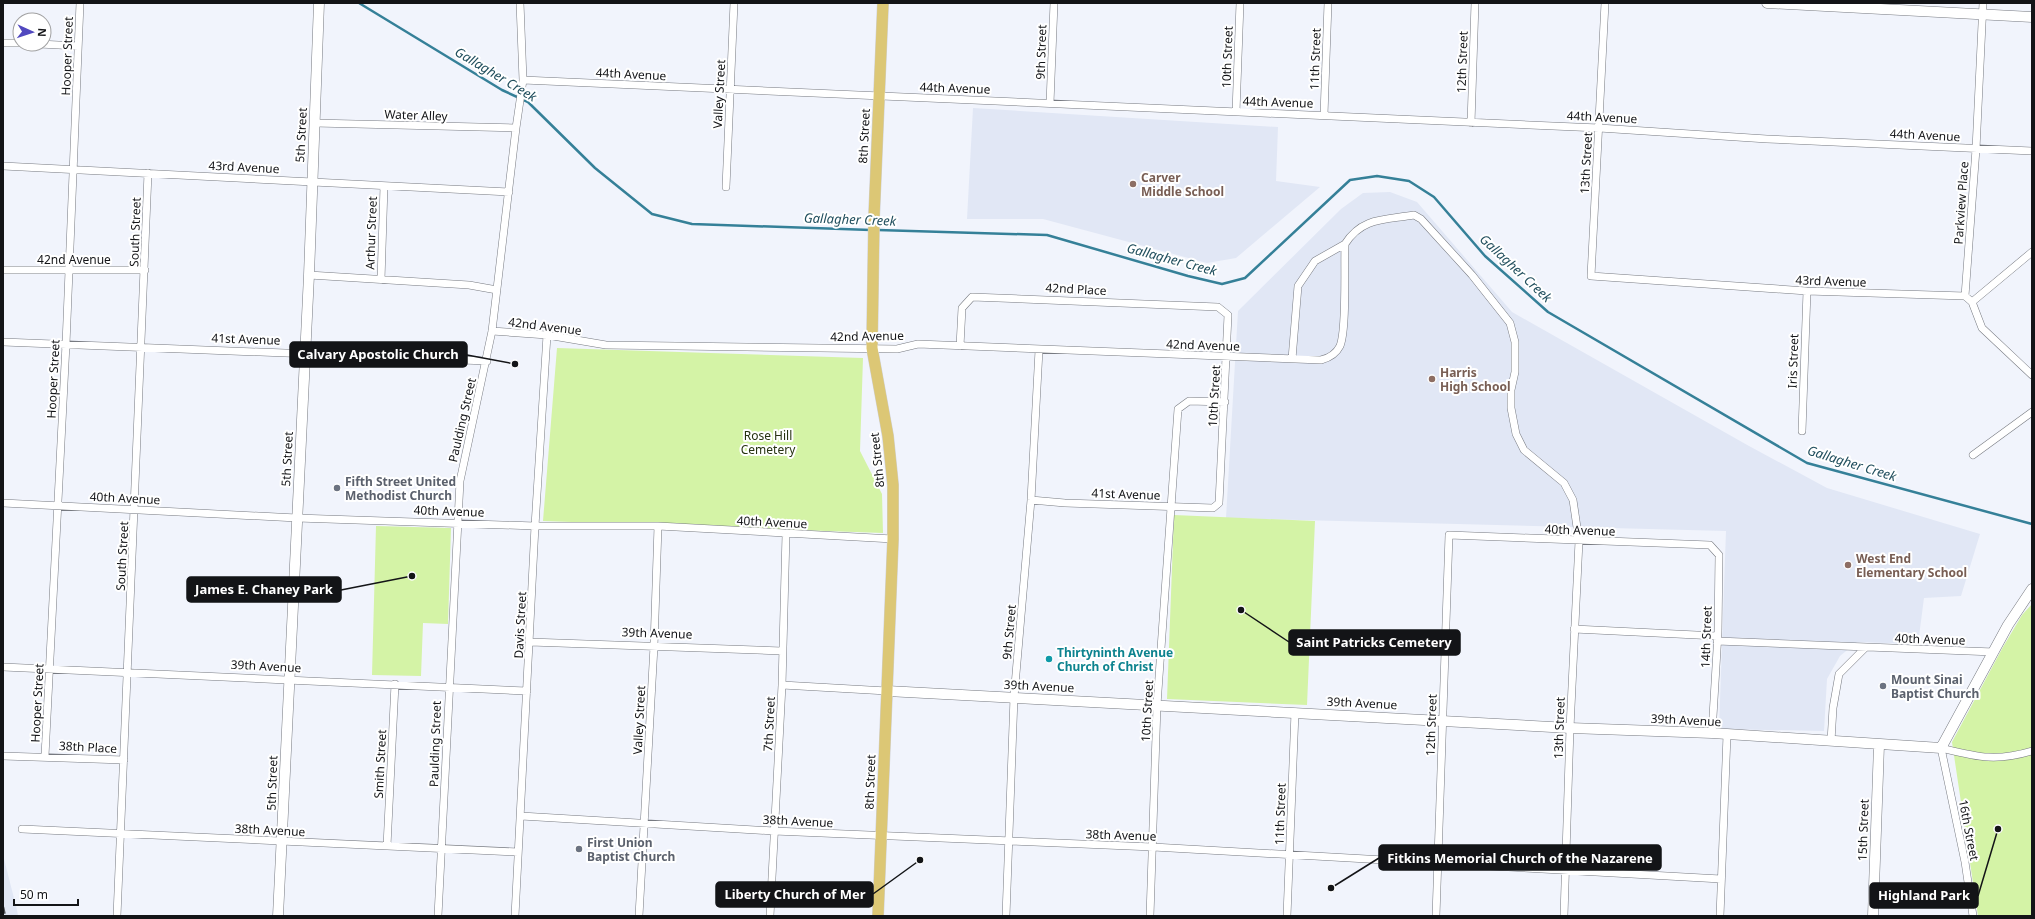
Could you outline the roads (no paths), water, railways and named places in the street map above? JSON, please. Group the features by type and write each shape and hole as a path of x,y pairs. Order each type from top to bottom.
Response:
{"main road":[{"name":"8th Street","path":"878,916 893,539 893,485 888,436 872,348 874,218 883,3"}],"street":[{"name":"Hooper Street","path":"45,756 66,344 80,3"},
{"name":"5th Street","path":"278,916 309,275 319,3"},
{"name":"Paulding Street","path":"438,916 460,481 492,331 516,128 523,89 520,3"},
{"name":"Valley Street","path":"726,187 734,3"},
{"name":"9th Street","path":"1050,102 1054,3"},
{"name":"10th Street","path":"1236,112 1240,3"},
{"name":"11th Street","path":"1324,115 1328,3"},
{"name":"12th Street","path":"1471,123 1475,3"},
{"name":"13th Street","path":"1591,276 1605,3"},
{"path":"1767,3 2032,17"},
{"path":"1983,3 1983,15"},
{"name":"Parkview Place","path":"1965,296 1976,149 1983,15"},
{"path":"52,45 78,46"},
{"name":"44th Avenue","path":"523,80 1050,102 1599,128 1767,140 2032,151"},
{"name":"Water Alley","path":"315,123 516,128"},
{"name":"43rd Avenue","path":"3,166 509,192"},
{"name":"South Street","path":"117,916 142,347 148,173"},
{"name":"Arthur Street","path":"381,280 384,186"},
{"path":"1292,359 1298,286 1315,261 1345,244 1354,231 1367,223 1414,215 1421,219 1472,275 1510,323 1515,342 1511,408 1516,434 1524,450 1564,483 1573,500 1579,541"},
{"name":"42nd Avenue","path":"492,331 547,335 606,345 897,348 918,344 1227,358 1321,360 1329,358 1340,344 1343,334 1345,244"},
{"path":"1972,302 2032,252"},
{"name":"42nd Avenue","path":"3,270 145,270"},
{"path":"309,275 470,285 497,290"},
{"name":"43rd Avenue","path":"1591,276 1807,292 1965,296"},
{"name":"Iris Street","path":"1802,431 1807,292"},
{"path":"1965,296 1972,302 1982,328 2032,375"},
{"name":"42nd Place","path":"960,346 962,308 972,297 1218,307 1228,315"},
{"name":"10th Street","path":"1219,502 1228,315"},
{"name":"Davis Street","path":"515,916 535,526 547,335"},
{"name":"41st Avenue","path":"3,342 305,352 487,360"},
{"name":"9th Street","path":"1006,916 1010,842 1014,697 1031,500 1039,350"},
{"name":"10th Street","path":"1150,916 1157,704 1178,409 1189,401 1225,402"},
{"path":"1973,455 2032,412"},
{"name":"41st Avenue","path":"1031,500 1065,503 1213,508 1219,502"},
{"name":"40th Avenue","path":"3,504 57,505 297,518 457,522 535,526 658,526 893,539"},
{"name":"Valley Street","path":"639,916 654,646 658,526"},
{"name":"7th Street","path":"770,916 782,685 786,534"},
{"name":"12th Street","path":"1436,916 1449,535"},
{"name":"40th Avenue","path":"1449,535 1710,545"},
{"name":"13th Street","path":"1564,916 1570,728 1579,541"},
{"name":"14th Street","path":"1710,545 1719,556 1717,639 1712,733"},
{"path":"2032,589 1994,652 1941,748 1976,756 2001,758 2032,751"},
{"path":"1574,629 1717,639"},
{"name":"40th Avenue","path":"1717,639 1865,648 1994,652"},
{"name":"39th Avenue","path":"530,642 782,651"},
{"path":"1831,741 1833,708 1839,674 1865,648"},
{"name":"39th Avenue","path":"3,667 449,686 527,691"},
{"name":"Smith Street","path":"387,846 395,684"},
{"name":"39th Avenue","path":"782,685 1157,704 1570,728 1712,733 1727,736 1941,748"},
{"name":"11th Street","path":"1287,916 1295,712"},
{"path":"1720,916 1727,736"},
{"name":"15th Street","path":"1872,916 1880,745"},
{"name":"16th Street","path":"1941,748 1964,862 1972,916"},
{"name":"38th Place","path":"3,756 45,756 124,760"},
{"name":"38th Avenue","path":"521,816 774,831 1153,848 1721,879"},
{"name":"38th Avenue","path":"22,829 518,852"}],"waterway":[{"name":"Gallagher Creek","path":"359,3 502,90 528,102 595,168 652,214 692,224 871,230"},
{"name":"Gallagher Creek","path":"878,230 1047,235 1188,276 1222,284 1245,278 1350,180 1377,176 1409,181 1434,197 1485,256 1548,312 1807,463 2032,524"}],"railway":[{"path":"3,907 5,916"}],"place":[{"name":"Carver Middle School","path":"1133,184"},
{"name":"Calvary Apostolic Church","path":"515,364"},
{"name":"Harris High School","path":"1432,379"},
{"name":"Fifth Street United Methodist Church","path":"337,488"},
{"name":"West End Elementary School","path":"1848,565"},
{"name":"James E. Chaney Park","path":"412,576"},
{"name":"Saint Patricks Cemetery","path":"1241,610"},
{"name":"Thirtyninth Avenue Church of Christ","path":"1049,659"},
{"name":"Mount Sinai Baptist Church","path":"1883,686"},
{"name":"Highland Park","path":"1998,829"},
{"name":"First Union Baptist Church","path":"579,849"},
{"name":"Liberty Church of Mer","path":"920,860"},
{"name":"Fitkins Memorial Church of the Nazarene","path":"1331,888"}],"park label":[{"name":"Rose Hill Cemetery","path":"768,442"}]}
